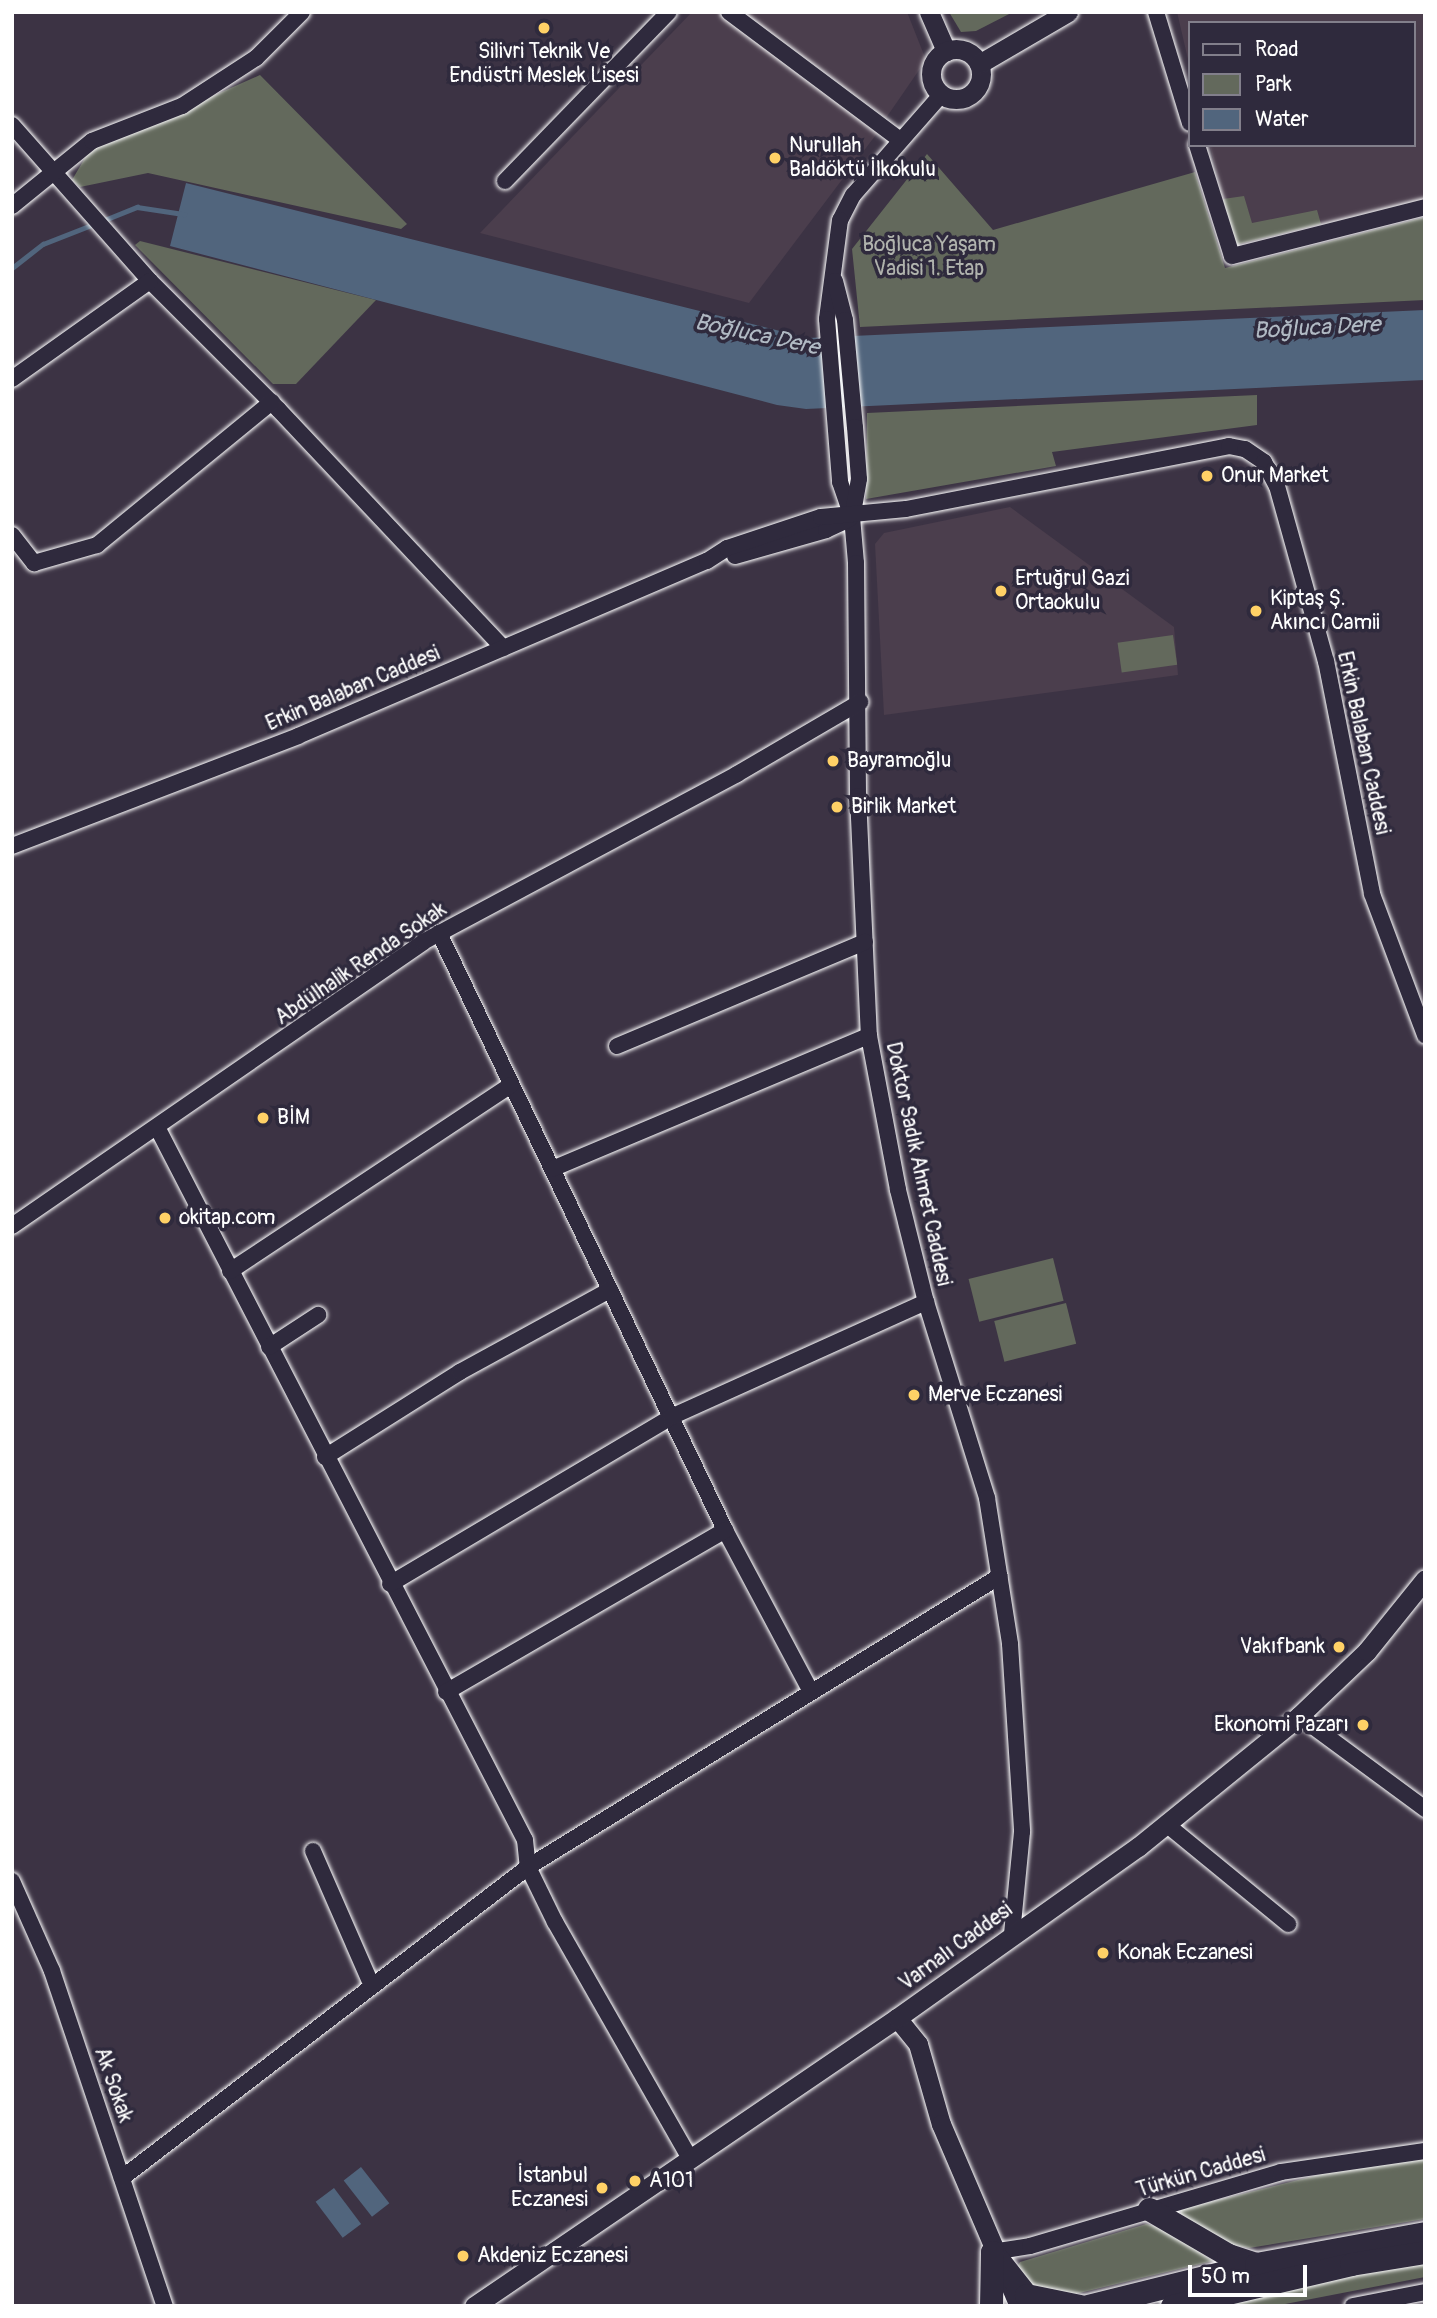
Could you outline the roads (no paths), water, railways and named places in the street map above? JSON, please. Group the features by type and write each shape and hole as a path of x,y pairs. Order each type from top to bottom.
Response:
{"highway":[{"path":"1149,2209 1228,2255 1256,2264"},
{"path":"1088,2306 1256,2264 1425,2233"},
{"path":"991,2306 992,2252"},
{"path":"992,2252 1026,2295 1080,2306"},
{"path":"1172,2306 1351,2264 1425,2252"}],"main road":[{"path":"929,12 946,51"},
{"path":"979,64 1068,12"},
{"path":"946,51 965,51 979,64 981,78 969,96 955,100 941,95 931,72 946,51"},
{"name":"Varnalı Caddesi","path":"474,2306 897,2018 1166,1824 1299,1716 1367,1651 1425,1579"},
{"path":"897,2018 918,2045 941,2124 992,2252 1019,2306"},
{"path":"992,2252 1008,2306"}],"street":[{"path":"12,206 92,141 182,106 256,58 302,12"},
{"path":"505,181 669,12"},
{"path":"729,12 900,140"},
{"path":"1156,12 1188,116"},
{"path":"852,517 840,482 827,319 840,220 853,195 941,95"},
{"path":"12,125 150,281 272,402 503,648"},
{"path":"1198,147 1232,256 1425,207"},
{"path":"833,273 845,320 855,427 859,479 852,517"},
{"path":"12,379 150,281"},
{"path":"12,535 34,563 97,545 272,402"},
{"name":"Erkin Balaban Caddesi","path":"12,846 298,736 707,561 826,530 852,517 1229,446 1245,449 1264,462 1277,486 1326,661 1372,894 1425,1035"},
{"name":"Doktor Sadık Ahmet Caddesi","path":"852,517 860,702 858,796 869,1036 898,1190 926,1302 988,1498 1010,1644 1022,1832 1012,1934"},
{"name":"Abdülhalik Renda Sokak","path":"12,1226 158,1129 439,933 737,774 860,702"},
{"path":"439,933 725,1530 811,1692"},
{"path":"617,1046 865,942"},
{"path":"552,1169 869,1036"},
{"path":"230,1271 511,1085"},
{"path":"158,1129 524,1840 528,1867 690,2159"},
{"path":"325,1457 460,1372 610,1290"},
{"path":"390,1584 671,1417 926,1302"},
{"path":"269,1347 318,1315"},
{"path":"446,1692 725,1530"},
{"path":"122,2178 528,1867 1000,1576"},
{"path":"1299,1716 1425,1809"},
{"path":"1166,1824 1288,1924"},
{"path":"313,1851 372,1986"},
{"name":"Ak Sokak","path":"12,1881 52,1971 165,2306"},
{"name":"Türkün Caddesi","path":"992,2252 1030,2246 1281,2172 1425,2151"},
{"path":"1353,2306 1425,2292"}],"water":[{"name":"Boğluca Dere","path":"186,183 808,338 1425,310 1425,380 806,409 777,405 170,246"},
{"path":"361,2167 389,2203 372,2217 344,2181"},
{"path":"334,2188 361,2224 343,2238 316,2202"}],"waterway":[{"path":"102,221 137,207 184,214"},
{"path":"12,268 43,244 94,224"}],"place":[{"name":"Silivri Teknik Ve Endüstri Meslek Lisesi","path":"544,28"},
{"name":"Nurullah Baldöktü İlkokulu","path":"775,158"},
{"name":"Onur Market","path":"1207,476"},
{"name":"Ertuğrul Gazi Ortaokulu","path":"1001,591"},
{"name":"Kiptaş Ş. Akıncı Camii","path":"1256,611"},
{"name":"Bayramoğlu","path":"833,761"},
{"name":"Birlik Market","path":"837,807"},
{"name":"BİM","path":"263,1118"},
{"name":"okitap.com","path":"165,1218"},
{"name":"Merve Eczanesi","path":"914,1395"},
{"name":"Vakıfbank","path":"1339,1647"},
{"name":"Ekonomi Pazarı","path":"1363,1725"},
{"name":"Konak Eczanesi","path":"1103,1953"},
{"name":"A101","path":"635,2181"},
{"name":"İstanbul Eczanesi","path":"602,2188"},
{"name":"Akdeniz Eczanesi","path":"463,2256"}],"park label":[{"name":"Boğluca Yaşam Vadisi 1. Etap","path":"929,257"}]}
